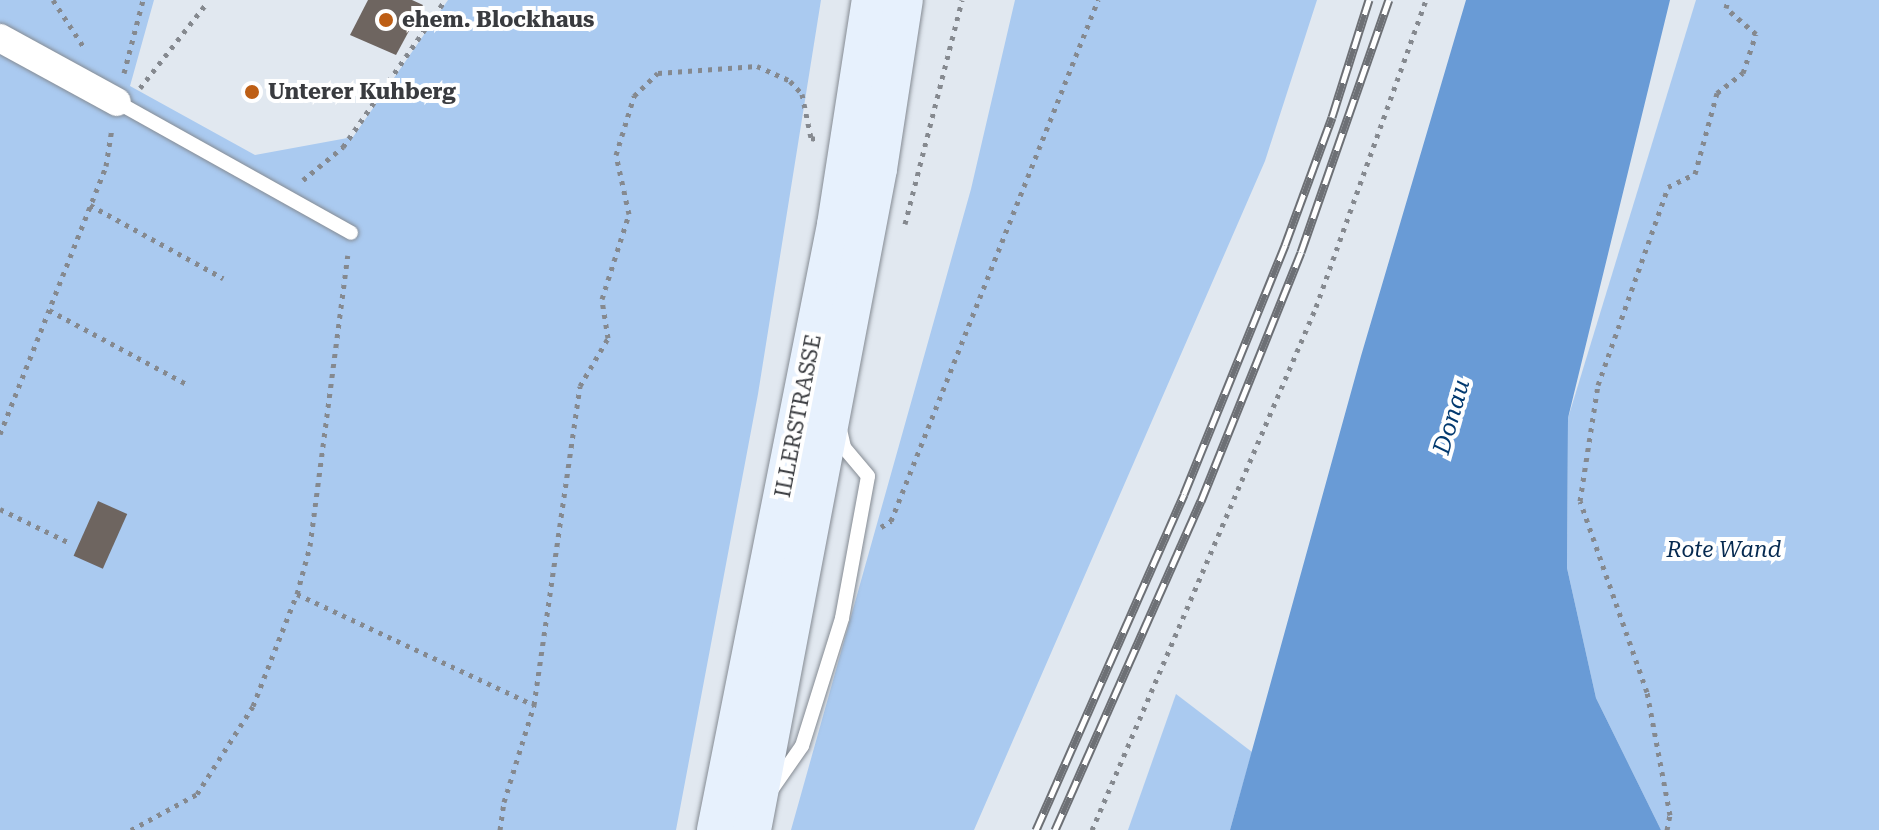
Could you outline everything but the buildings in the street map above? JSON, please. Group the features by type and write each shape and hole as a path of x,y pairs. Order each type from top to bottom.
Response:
{"main road":[{"name":"ILLERSTRASSE","path":"716,830 836,225 871,0"},
{"name":"ILLERSTRASSE","path":"755,817 878,169 904,0"}],"street":[{"path":"0,38 117,102"}],"lane":[{"path":"117,102 351,233"},
{"path":"755,817 802,746 842,618 868,476 844,447 834,399"}],"path":[{"path":"0,434 106,166 117,102 143,0"},
{"path":"284,195 343,147 445,0"},
{"path":"856,542 891,521 1098,0"},
{"path":"1092,830 1316,307 1426,0"},
{"path":"1667,830 1670,815 1647,692 1580,501 1598,385 1668,187 1695,174 1717,93 1743,73 1756,34 1726,8 1728,0"},
{"path":"117,102 138,90 206,4"},
{"path":"500,830 504,802 534,705 580,386 608,338 602,299 629,214 616,155 634,96 658,73 757,66 790,81 802,94 811,138 820,141"},
{"path":"90,205 223,278"},
{"path":"131,830 197,794 253,706 297,594 310,546 351,233"},
{"path":"49,310 188,385"},
{"path":"0,509 68,542"},
{"path":"297,594 534,705"}],"green space":[{"path":"0,0 154,0 130,86 255,155 353,137 448,0 821,0 758,394 676,830 0,830"},
{"path":"1015,0 1317,0 1265,161 974,830 791,830 971,189"},
{"name":"Rote Wand","path":"1696,0 1879,0 1879,830 1661,830 1596,698 1567,568 1568,418"},
{"path":"1176,694 1252,752 1230,830 1128,830"}],"water":[{"name":"Donau","path":"1466,0 1670,0 1568,418 1567,568 1596,698 1661,830 1230,830 1361,356"}],"railway":[{"path":"1036,830 1184,494 1285,245 1332,117 1369,0"},
{"path":"1055,830 1201,501 1301,252 1389,0"}],"place":[{"name":"ehem. Blockhaus","path":"386,20"},
{"name":"Unterer Kuhberg","path":"252,92"}]}
